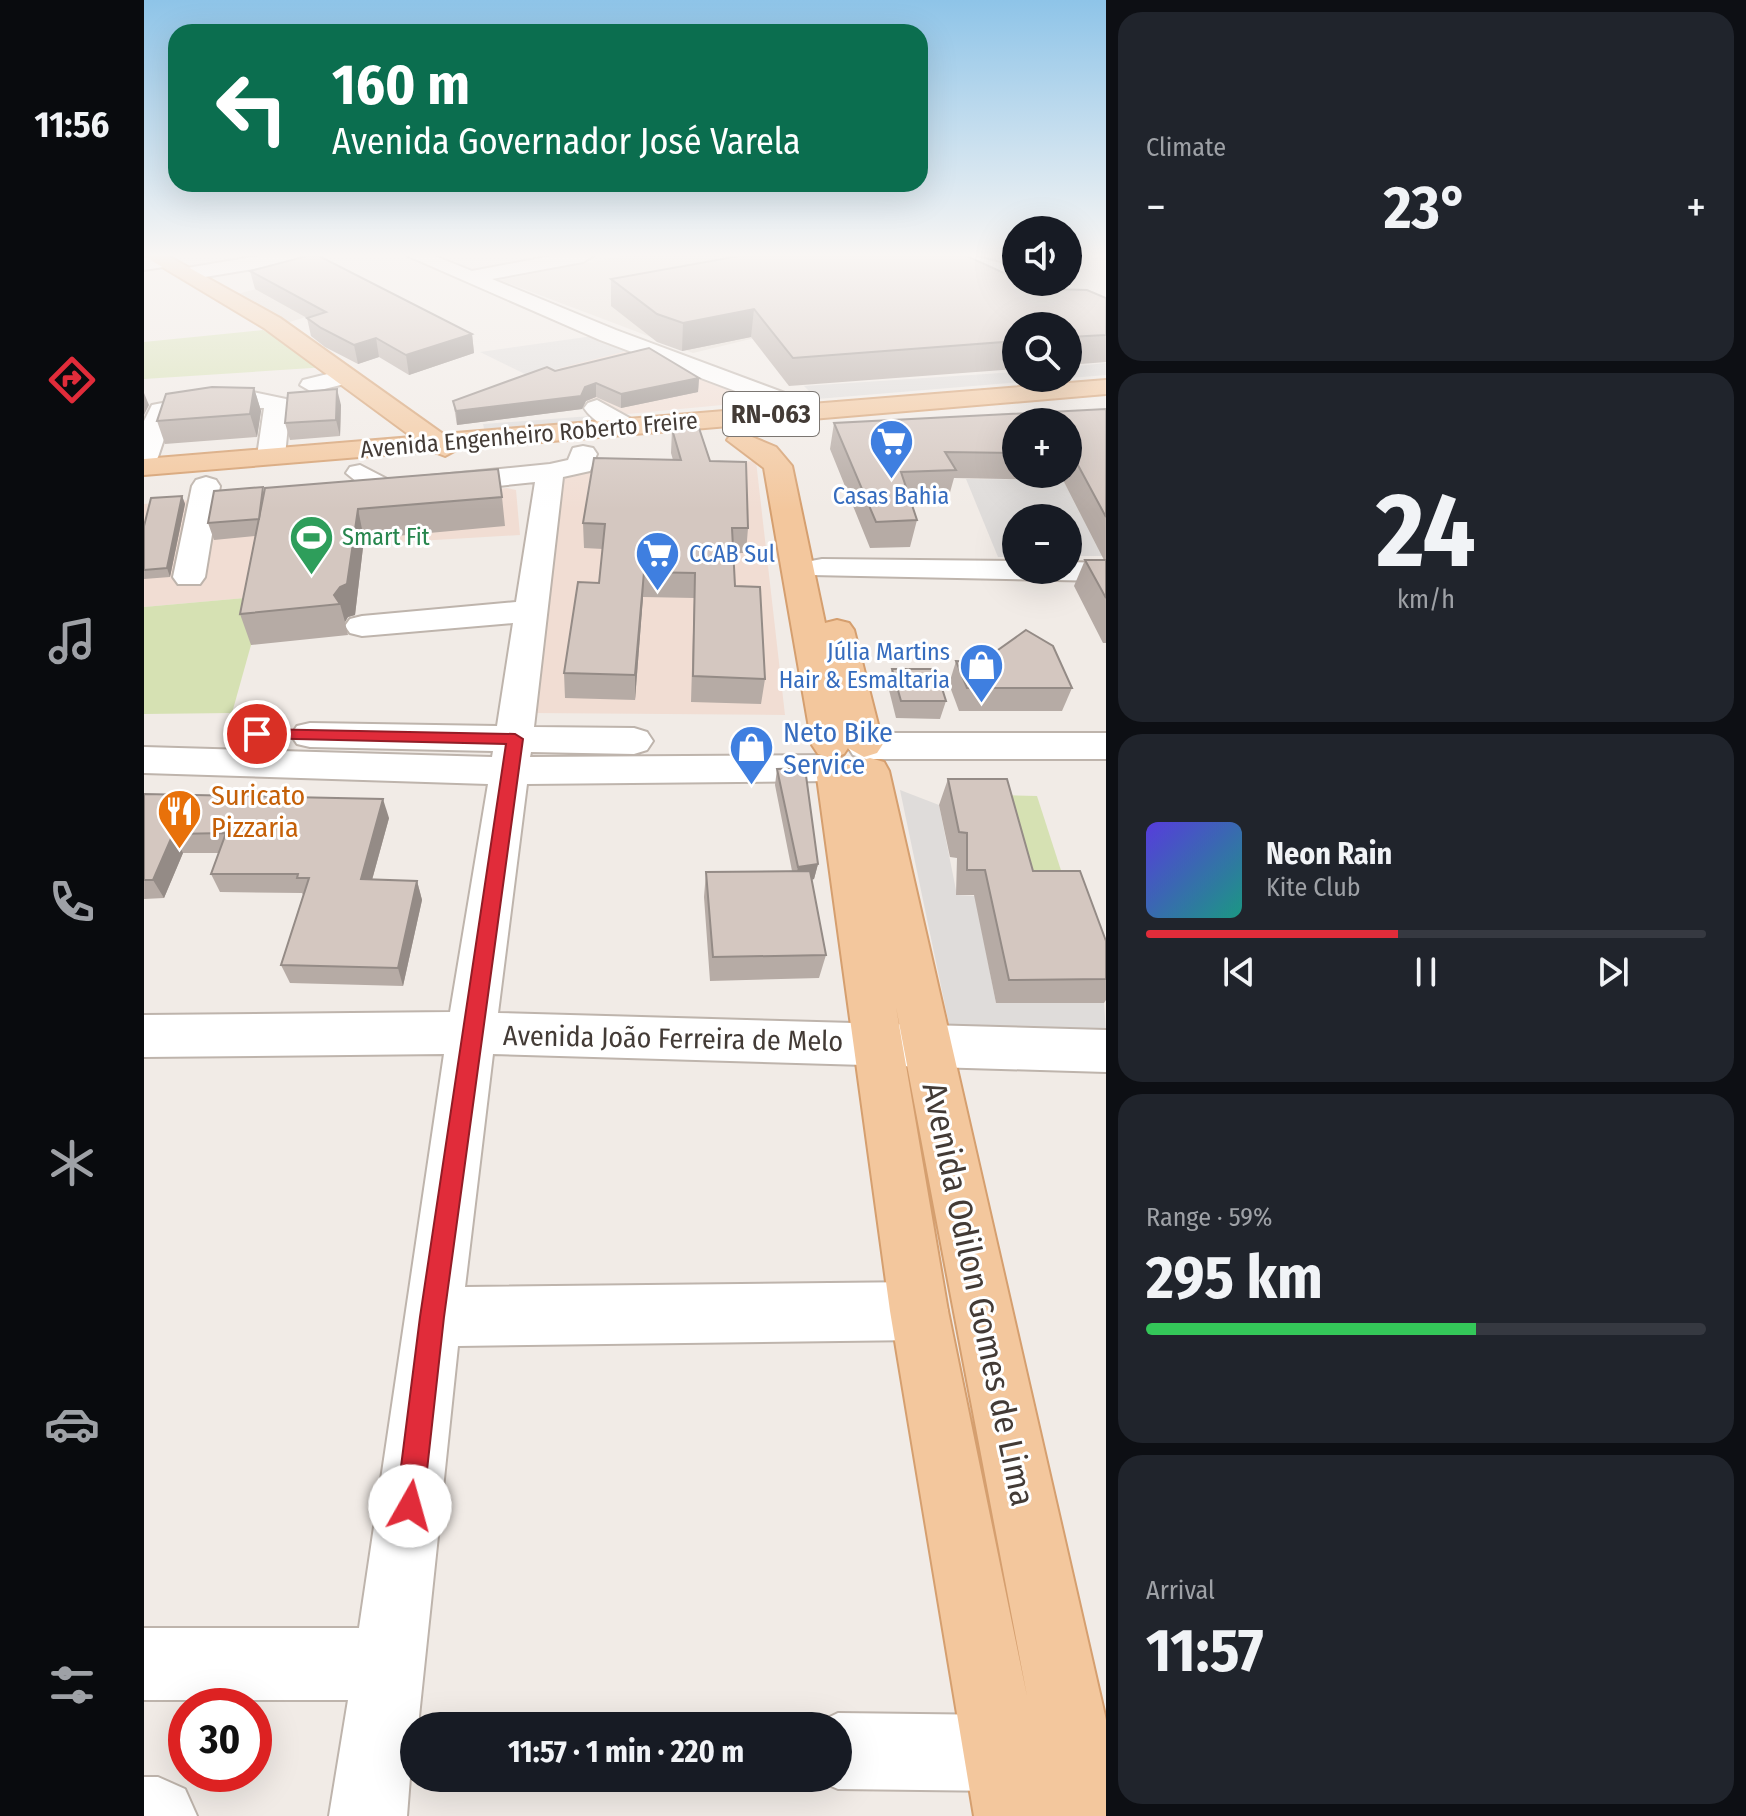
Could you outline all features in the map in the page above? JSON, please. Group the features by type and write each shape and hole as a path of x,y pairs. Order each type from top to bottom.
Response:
{"main road":[{"path":"296,341 436,443 477,462"},
{"path":"356,385 357,461"},
{"name":"Avenida Engenheiro Roberto Freire","path":"144,467 271,456 357,461 477,462 583,454 736,429 1106,387"},
{"name":"Avenida Engenheiro Roberto Freire","path":"806,423 1061,415 1099,410"},
{"name":"Avenida Odilon Gomes de Lima","path":"806,423 799,473 822,568 850,757 902,1044 1089,1816"},
{"name":"Avenida Engenheiro Roberto Freire","path":"144,491 206,486 357,461 436,443 626,427 736,429"},
{"name":"Avenida Odilon Gomes de Lima","path":"736,429 778,466 850,757"},
{"name":"Avenida Odilon Gomes de Lima","path":"902,1044 919,1311 1007,1784"}],"street":[{"path":"628,341 806,423"},
{"path":"660,354 654,364 718,402 736,429"},
{"path":"312,385 356,385"},
{"path":"144,457 161,410 185,404 261,400 277,404 271,456"},
{"path":"597,408 626,427"},
{"path":"357,461 383,489 534,482 580,465 583,454"},
{"path":"368,1816 397,1744 391,1664 432,1317 532,611 534,482"},
{"path":"189,577 206,486"},
{"path":"822,568 1106,572"},
{"path":"362,626 532,611"},
{"path":"144,732 513,755"},
{"path":"144,760 513,755 850,757 1106,746"},
{"path":"850,757 1106,772"},
{"name":"Avenida João Ferreira de Melo","path":"144,1036 472,1033 1106,1051"},
{"path":"432,1317 919,1311"},
{"path":"144,1664 391,1664"},
{"path":"852,1754 1007,1784"},
{"path":"144,1816 158,1816"}],"shaded area":[{"path":"559,341 611,341 638,348 529,376 480,352"},
{"path":"661,341 743,341 693,353"},
{"path":"638,348 765,401 617,415 541,377 561,371 559,367"},
{"path":"1106,363 1106,375 1082,377 1082,366"},
{"path":"1002,373 1002,384 817,399 804,386"},
{"path":"591,416 605,423 485,433 483,424"},
{"name":"CCAB Sul","path":"756,461 785,715 532,713 560,472"},
{"path":"966,479 1002,479 1002,488 1068,488 1077,504 1002,504 1002,557 998,557"},
{"path":"507,488 516,490 520,535 368,544 368,502"},
{"path":"269,493 257,597 144,607 144,504"},
{"path":"1082,514 1106,556 1082,556"},
{"path":"900,790 939,805 957,895 975,896 996,1003 1104,1003 1106,1032 950,1029"}],"green space":[{"path":"282,341 327,367 144,379 144,342"},
{"path":"257,597 251,645 232,713 144,714 144,607"},
{"path":"995,795 1037,796 1067,889 1021,888"}],"building":[{"path":"346,341 367,341 354,345"},
{"path":"381,341 451,341 406,355"},
{"path":"779,341 1002,341 793,358"},
{"path":"649,348 699,378 621,394 596,383 585,387 581,396 456,411 453,401 547,367 555,371"},
{"path":"212,387 254,388 250,414 157,421 166,394"},
{"path":"337,389 336,420 285,423 288,393"},
{"path":"1106,409 1106,517 1082,473 1082,410"},
{"path":"1002,414 1002,453 945,452 956,470 901,472 917,520 876,522 834,423"},
{"path":"699,428 710,461 746,462 748,528 732,528 735,586 760,587 765,679 693,676 695,573 644,572 635,675 564,673 578,582 599,583 605,524 583,523 594,458 681,460 672,429"},
{"path":"498,469 502,497 358,509 347,584 334,595 340,604 240,614 265,488"},
{"path":"263,487 259,519 208,523 214,491"},
{"path":"182,496 167,568 144,570 144,526 151,498"},
{"path":"1085,560 1106,560 1106,598"},
{"path":"1026,630 1053,646 1072,688 967,688 956,661 981,662"},
{"path":"892,669 936,669 946,701 901,701"},
{"path":"805,768 818,864 798,867 777,769"},
{"path":"948,779 1007,779 1033,871 1080,871 1106,941 1106,979 1009,980 985,870 967,870 967,833 959,832"},
{"path":"144,794 383,799 361,879 417,881 398,968 281,965 309,878 297,878 298,874 211,874 226,833 173,834 153,880 144,880"},
{"path":"810,871 826,955 713,957 706,872"}],"place":[{"name":"Casas Bahia","path":"891,481"},
{"name":"Smart Fit","path":"311,576"},
{"name":"CCAB Sul","path":"658,593"},
{"name":"Júlia Martins Hair & Esmaltaria","path":"981,705"},
{"name":"Neto Bike Service","path":"752,787"},
{"name":"Suricato Pizzaria","path":"180,850"}],"route":[{"path":"257,734 515,739 432,1317 410,1506"}]}
